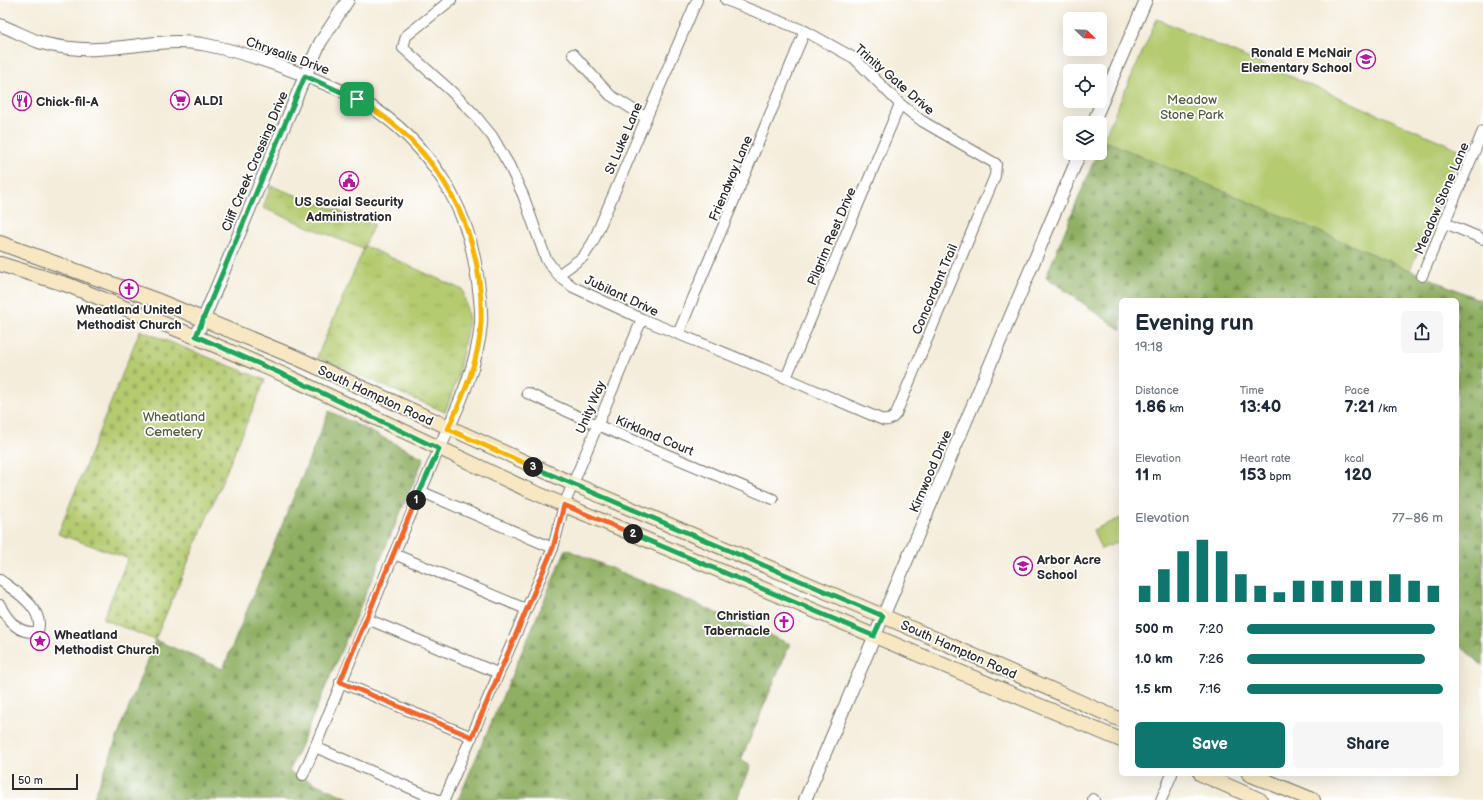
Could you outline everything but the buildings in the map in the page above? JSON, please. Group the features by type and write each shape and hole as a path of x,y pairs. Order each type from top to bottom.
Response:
{"main road":[{"name":"South Hampton Road","path":"0,243 102,279 297,358 448,429 573,484 883,616 1119,719"},
{"name":"South Hampton Road","path":"0,264 68,285 196,336 289,377 439,449 564,505 1119,739"},
{"path":"289,377 297,358"},
{"path":"1206,776 1260,800"},
{"path":"1254,776 1313,800"}],"street":[{"name":"Cliff Creek Crossing Drive","path":"196,336 305,76 320,43 348,0"},
{"name":"Jubilant Drive","path":"451,0 406,36 403,48 451,91 474,114 492,136 509,165 523,195 542,252 558,275 579,291 642,319 786,378 883,420 893,418"},
{"name":"St Luke Lane","path":"558,275 583,257 593,242 697,0"},
{"name":"Trinity Gate Drive","path":"726,0 805,31 854,58 900,104 922,121 953,140 993,161 997,169"},
{"path":"1096,116 1146,0"},
{"name":"Chrysalis Drive","path":"0,25 40,42 90,49 163,42 200,44 264,59 357,99 378,111 398,127 417,146 438,171 462,216 474,254 479,288 481,323 476,356 463,396 439,449"},
{"name":"Friendway Lane","path":"678,334 805,31"},
{"path":"573,54 610,95 646,117"},
{"name":"Pilgrim Rest Drive","path":"786,378 900,104"},
{"name":"Meadow Stone Lane","path":"1422,276 1483,131"},
{"name":"Kirnwood Drive","path":"805,800 1077,160"},
{"name":"Concordant Trail","path":"893,418 896,414 997,169"},
{"path":"1445,223 1483,239"},
{"name":"Unity Way","path":"444,800 553,548 564,505 642,319"},
{"name":"Kirkland Court","path":"527,393 597,425 773,499"},
{"path":"303,775 340,682 439,449"},
{"path":"420,491 553,548"},
{"path":"394,554 526,610"},
{"path":"0,580 34,609 39,621 38,631 30,633 20,629 6,617 0,604"},
{"path":"367,619 498,673"},
{"path":"340,682 472,737"},
{"path":"315,747 438,800"},
{"path":"1161,800 1171,776"}],"green space":[{"name":"Meadow Stone Park","path":"1157,19 1461,150 1410,270 1107,142 1107,131"},
{"path":"1107,142 1483,301 1483,666 1459,645 1459,298 1119,298 1119,329 1046,277 1094,160 1107,160"},
{"path":"271,186 374,224 363,249 263,208"},
{"path":"365,246 463,290 469,320 457,380 445,412 317,357"},
{"name":"Wheatland Cemetery","path":"140,330 265,380 155,640 103,619 128,558 58,534"},
{"path":"329,411 424,458 289,772 353,800 93,800 155,640 223,669"},
{"path":"1119,519 1119,542 1101,549 1093,530"},
{"path":"566,549 790,644 741,760 751,766 737,800 458,800"}],"place":[{"name":"Ronald E McNair Elementary School","path":"1366,59"},
{"name":"ALDI","path":"180,100"},
{"name":"Chick-fil-A","path":"22,101"},
{"name":"US Social Security Administration","path":"349,181"},
{"name":"Wheatland United Methodist Church","path":"129,289"},
{"name":"Arbor Acre School","path":"1023,566"},
{"name":"Christian Tabernacle","path":"784,622"},
{"name":"Wheatland Methodist Church","path":"40,641"}],"route":[{"path":"305,76 338,89 357,99 378,111 398,127 417,146 438,171 462,216 471,242 479,288 481,323 476,356 463,396 448,429 883,616 874,636 564,505 553,548 498,673 472,737 340,682 439,449 289,377 196,336 305,76"}]}
